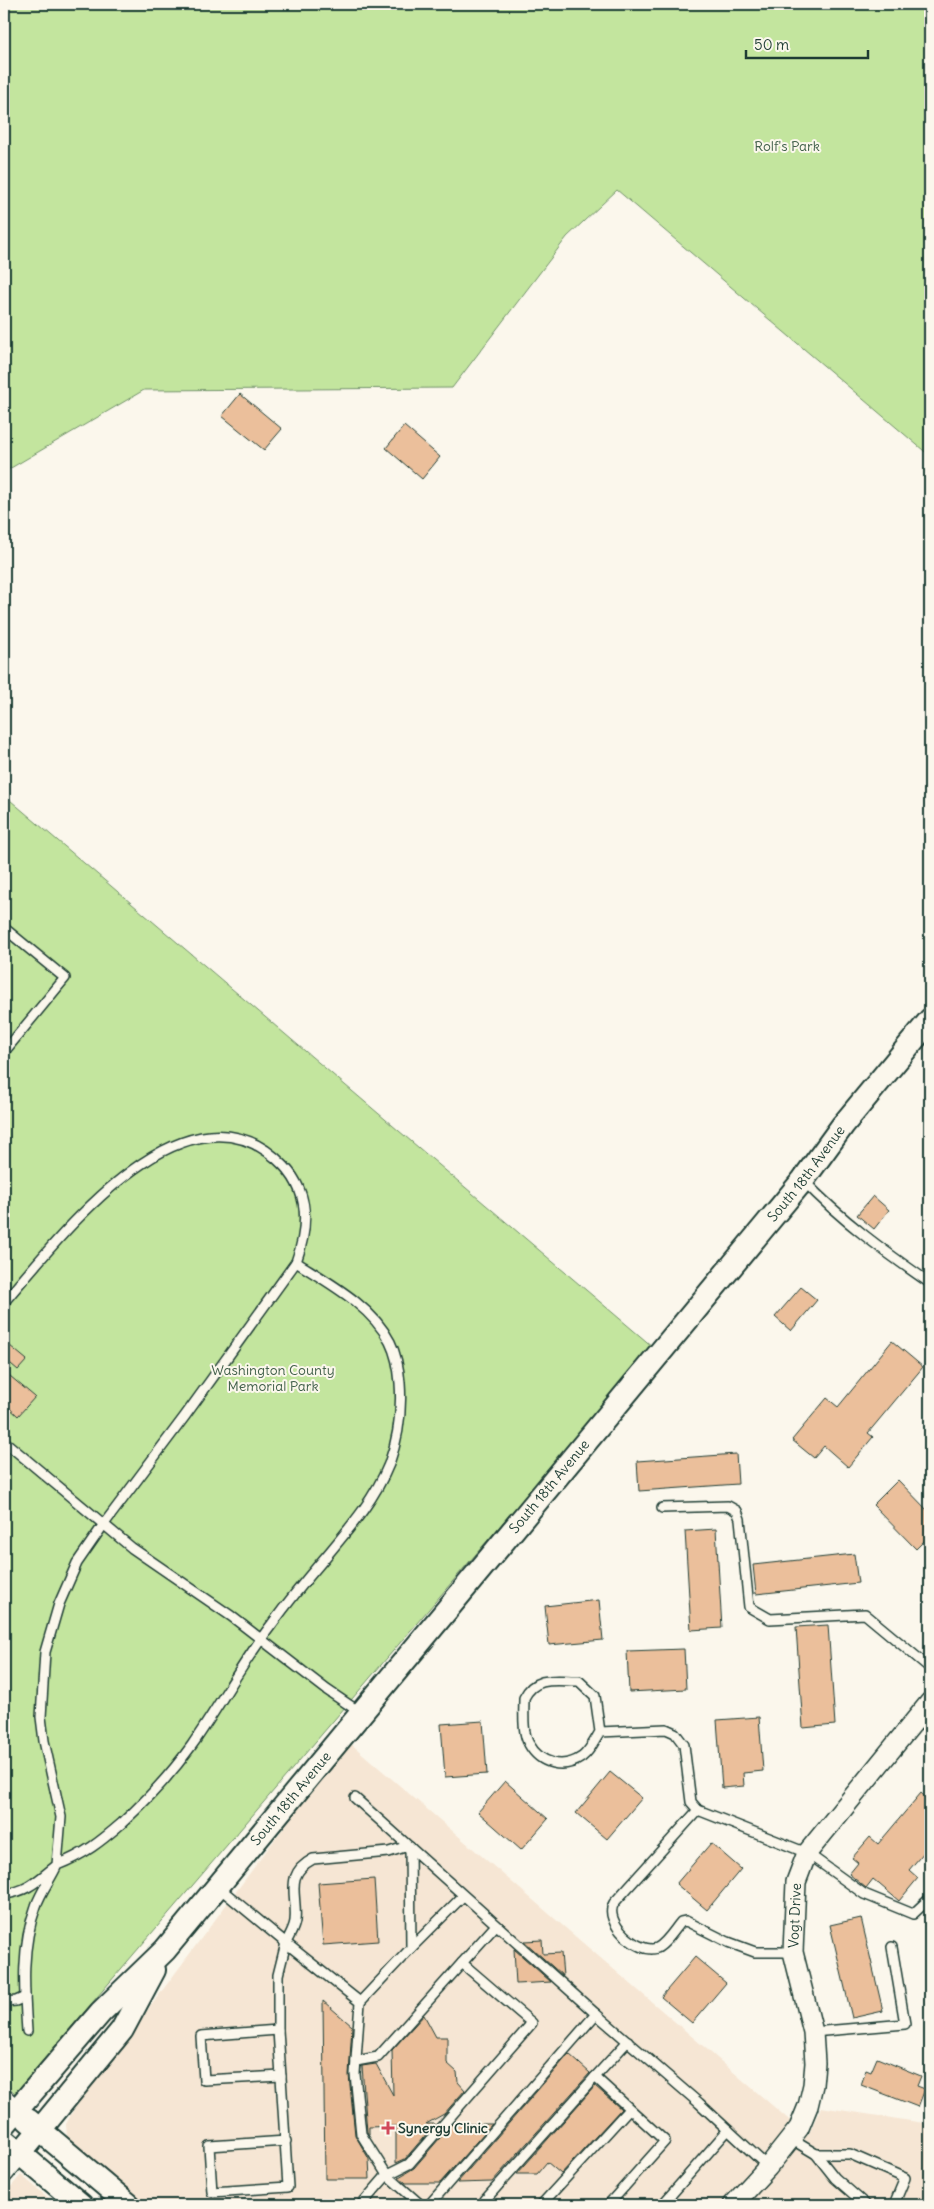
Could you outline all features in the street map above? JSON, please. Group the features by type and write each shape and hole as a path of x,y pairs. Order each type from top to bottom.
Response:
{"street":[{"name":"South 18th Avenue","path":"8,2112 101,2012 165,1950 803,1180 843,1125 930,1020"},
{"name":"Vogt Drive","path":"738,2204 799,2128 808,2106 813,2085 815,2063 813,2032 793,1952 796,1882 807,1853 930,1702"},
{"name":"South 18th Avenue","path":"4,2173 12,2147 40,2130 122,2030 165,1950"},
{"path":"8,2112 40,2130 129,2205"},
{"path":"12,2147 81,2205"}],"lane":[{"path":"4,928 65,978 4,1052"},
{"path":"4,1302 76,1219 106,1190 157,1156 196,1137 231,1136 247,1141 276,1158 290,1172 300,1191 305,1209 302,1245 296,1262 104,1524 77,1564 60,1604 45,1652 42,1717 44,1742 61,1818 57,1865 37,1904 26,1938 24,1963 27,2031"},
{"path":"803,1180 830,1208 887,1253 930,1283"},
{"path":"4,1894 17,1893 26,1889 57,1865 78,1857 96,1846 159,1787 193,1744 236,1674 261,1639 361,1515 389,1464 400,1422 400,1384 397,1362 391,1343 382,1328 369,1314 340,1291 296,1262"},
{"path":"4,1441 132,1548 261,1639 327,1690 361,1713"},
{"path":"662,1508 728,1506 737,1511 740,1519 749,1607 759,1614 770,1619 865,1614 930,1668"},
{"path":"541,1681 579,1681 595,1696 600,1732 591,1747 578,1759 566,1765 557,1765 546,1760 535,1753 526,1737 524,1698 526,1693 541,1681"},
{"path":"600,1732 666,1729 675,1733 684,1745 691,1802 698,1810 807,1853 864,1894 913,1914 927,1900"},
{"path":"355,1798 768,2167"},
{"path":"698,1810 614,1903 610,1909 617,1928 642,1947 651,1949 659,1947 681,1922 686,1921 728,1942 755,1952 793,1952"},
{"path":"286,2142 209,2146 212,2192 288,2187 286,2142 282,2076 278,2030 278,1975 286,1943 295,1922 294,1877 304,1864 313,1859 389,1852 409,1846"},
{"path":"409,1846 411,1948"},
{"path":"217,1886 360,2002"},
{"path":"421,2205 387,2175 361,2134 356,2062 360,2002 463,1896"},
{"path":"356,2062 378,2058 496,1925"},
{"path":"813,2032 905,2024 892,1947"},
{"path":"361,2205 387,2175 409,2164 532,2023 462,1963"},
{"path":"4,2002 16,2001 25,1997"},
{"path":"429,2205 596,2014"},
{"path":"278,2030 202,2036 204,2080 282,2076"},
{"path":"486,2205 485,2200 628,2041"},
{"path":"595,2077 665,2141 608,2205"},
{"path":"541,2205 629,2109"},
{"path":"662,2205 728,2130"},
{"path":"791,2139 816,2154 835,2178 866,2205"},
{"path":"816,2154 850,2154 904,2178 895,2202 892,2205"}],"shaded area":[{"path":"350,1743 808,2136 821,2107 930,2124 930,2205 145,2205 74,2147 67,2137 66,2124 74,2109 314,1787"},
{"path":"21,2175 57,2205 4,2205 4,2195"}],"green space":[{"name":"Rolf's Park","path":"4,4 930,4 930,456 617,190 567,237 452,388 144,390 4,472"},
{"name":"Washington County Memorial Park","path":"4,795 653,1347 15,2093 4,2084"}],"building":[{"path":"240,394 282,429 264,450 222,416"},
{"path":"404,426 440,457 422,479 386,448"},
{"path":"873,1196 889,1210 874,1229 857,1215"},
{"path":"801,1287 817,1300 791,1331 775,1317"},
{"path":"4,1341 27,1360 18,1370 4,1358"},
{"path":"892,1341 923,1367 868,1433 873,1437 848,1467 824,1446 814,1458 792,1440 827,1398 838,1407"},
{"path":"4,1371 35,1397 18,1416 4,1403"},
{"path":"736,1454 738,1484 639,1491 637,1461"},
{"path":"898,1480 930,1513 930,1535 916,1549 873,1505"},
{"path":"716,1529 722,1628 691,1630 685,1531"},
{"path":"854,1554 858,1583 756,1594 753,1565"},
{"path":"599,1600 603,1640 549,1645 545,1606"},
{"path":"828,1625 835,1725 803,1728 796,1627"},
{"path":"684,1649 686,1689 629,1692 627,1651"},
{"path":"759,1717 763,1771 743,1773 744,1786 722,1788 717,1720"},
{"path":"483,1721 487,1774 445,1777 441,1724"},
{"path":"610,1772 642,1798 607,1839 576,1813"},
{"path":"505,1781 548,1819 521,1850 478,1812"},
{"path":"921,1793 930,1801 930,1845 909,1870 918,1878 899,1901 873,1879 866,1888 849,1874 858,1863 852,1858 870,1837 878,1844"},
{"path":"711,1843 741,1869 707,1910 676,1884"},
{"path":"374,1879 378,1941 323,1945 318,1883"},
{"path":"861,1918 883,2011 852,2018 830,1925"},
{"path":"542,1940 543,1954 561,1953 563,1976 524,1941"},
{"path":"514,1949 551,1982 516,1984"},
{"path":"695,1957 726,1983 692,2023 661,1997"},
{"path":"323,2001 352,2026 349,2075 355,2135 369,2159 370,2179 325,2179"},
{"path":"424,2015 436,2037 447,2037 447,2063 457,2072 458,2082 465,2090 444,2114 426,2124 435,2124 405,2159 396,2163 396,2126 369,2127 369,2135 367,2132 362,2066 376,2064 393,2095 392,2050"},
{"path":"569,2054 590,2073 492,2182 457,2183"},
{"path":"877,2058 921,2076 917,2086 925,2089 918,2107 861,2085 866,2070 871,2072"},
{"path":"595,2086 621,2109 561,2174 547,2162 537,2174 517,2174"},
{"path":"452,2124 492,2124 440,2183 406,2183 399,2177 414,2168"}],"place":[{"name":"Synergy Clinic","path":"388,2128"}]}
